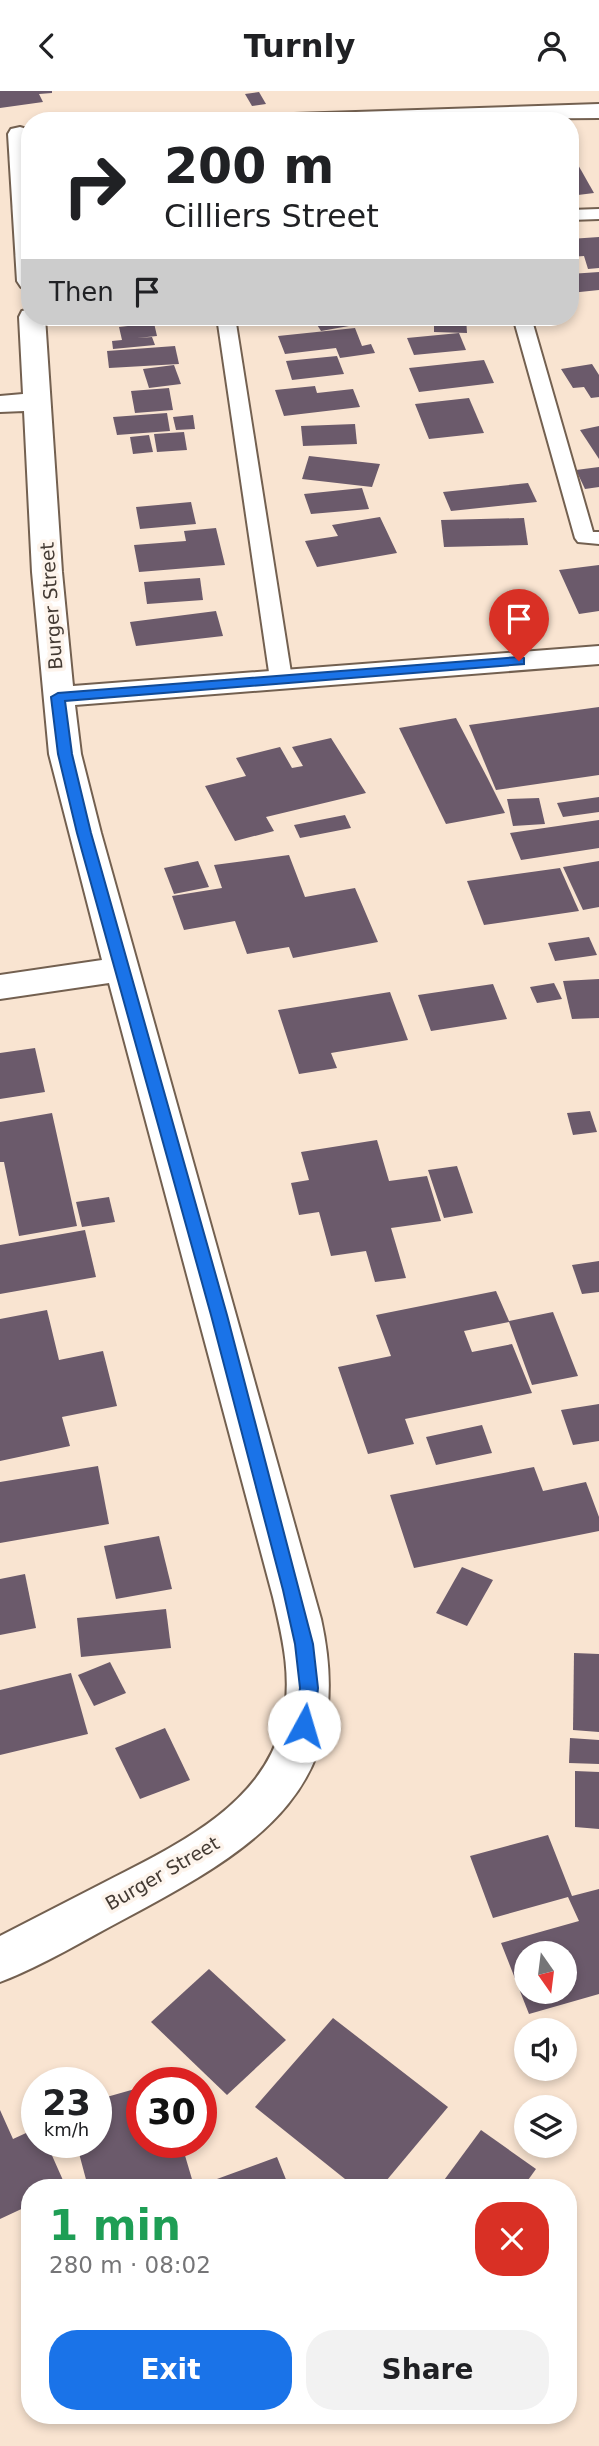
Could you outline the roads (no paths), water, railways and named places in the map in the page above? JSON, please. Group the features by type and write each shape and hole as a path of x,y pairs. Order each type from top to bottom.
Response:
{"street":[{"path":"390,91 398,112"},
{"path":"532,112 599,110"},
{"path":"16,134 21,186"},
{"name":"Burger Street","path":"0,1960 172,1871 219,1842 256,1811 281,1779 304,1726 309,1688 304,1644 292,1590 84,833 65,754 47,572 33,326"},
{"path":"0,404 38,402"},
{"path":"58,697 599,655"},
{"path":"0,987 122,968"}],"lane":[{"path":"579,215 599,214"},
{"path":"227,326 281,679"},
{"path":"525,326 585,538 599,538"}]}
